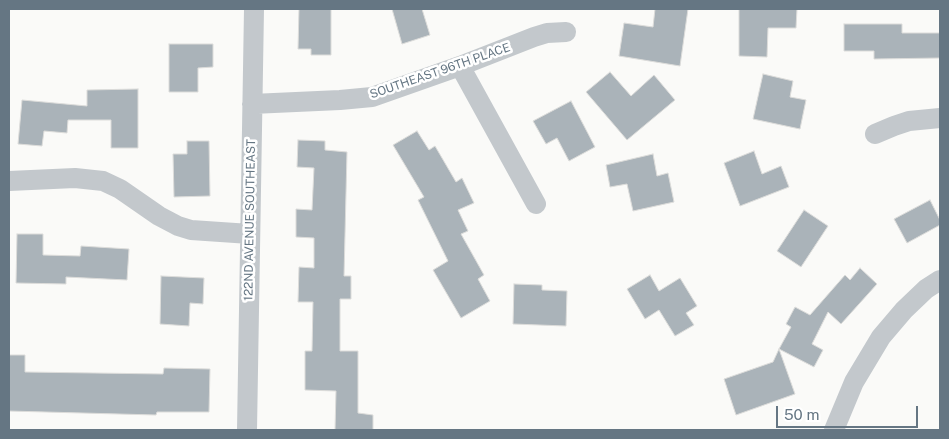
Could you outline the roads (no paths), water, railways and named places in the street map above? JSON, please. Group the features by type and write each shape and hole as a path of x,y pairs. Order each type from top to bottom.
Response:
{"street":[{"name":"122ND AVENUE SOUTHEAST","path":"247,430 254,9"},
{"name":"SOUTHEAST 96TH PLACE","path":"252,104 372,97 534,37 547,33 566,32"},
{"path":"460,66 536,204"},
{"path":"875,134 909,121 940,118"},
{"path":"9,181 75,178 104,181 178,226 191,230 250,234"},
{"path":"838,428 854,382 881,337 904,310 926,289 940,280"}]}
